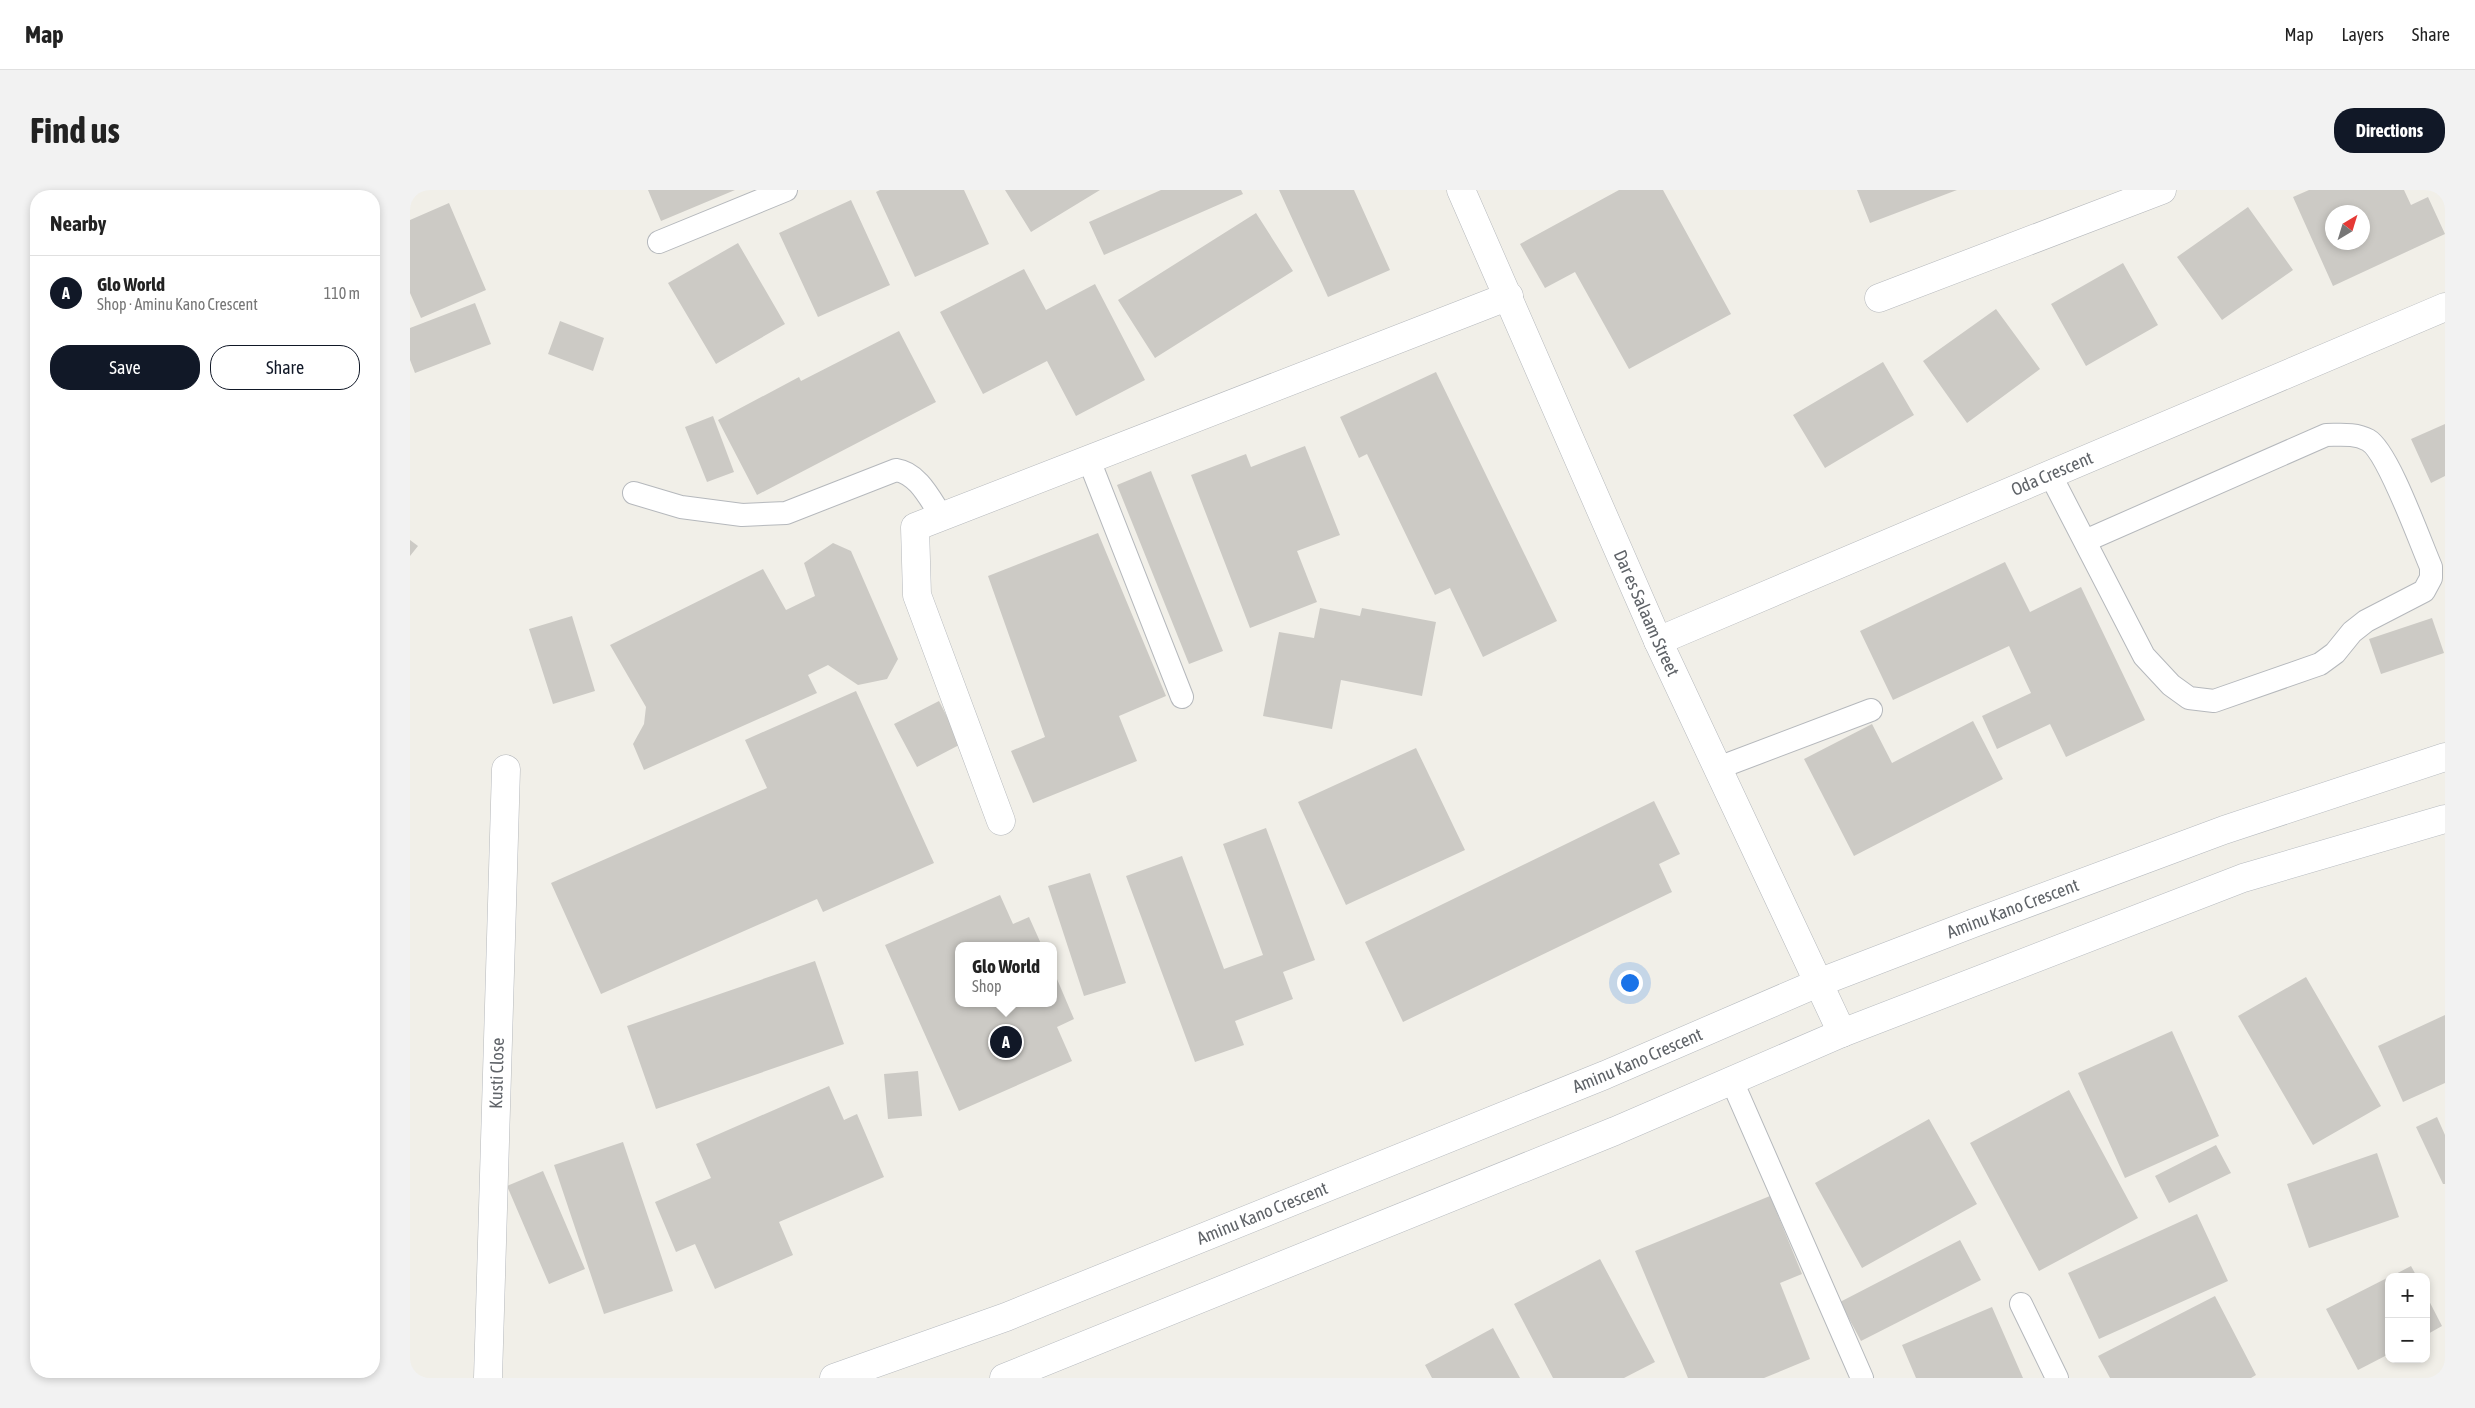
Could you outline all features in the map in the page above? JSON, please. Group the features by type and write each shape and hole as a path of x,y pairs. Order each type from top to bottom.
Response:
{"street":[{"name":"Dar es Salaam Street","path":"1461,190 1509,296 1658,641 1842,1034"},
{"path":"1879,298 2162,190"},
{"path":"1001,821 916,595 915,527 1509,296"},
{"name":"Oda Crescent","path":"1658,641 2445,307"},
{"name":"Aminu Kano Crescent","path":"834,1378 1006,1317 1605,1075 1818,983 2224,830 2445,757"},
{"name":"Kusti Close","path":"488,1378 506,769"},
{"path":"1017,1376 1732,1082 1842,1034 2243,878 2445,819"}],"lane":[{"path":"659,242 786,190"},
{"path":"2050,474 2144,656 2170,684 2189,698 2214,701 2320,664 2335,653 2352,632 2366,620 2424,591 2431,578 2431,567 2386,461 2369,440 2348,434 2326,435 2085,541"},
{"path":"1089,460 1182,697"},
{"path":"634,493 681,507 742,515 786,513 896,470 906,471 915,478 942,517"},
{"path":"1718,768 1871,710"},
{"path":"1732,1082 1862,1378"},
{"path":"2021,1304 2057,1378"}],"building":[{"path":"648,190 735,190 661,221"},
{"path":"880,190 964,190 989,244 915,277 876,192"},
{"path":"1005,190 1100,190 1031,232"},
{"path":"1161,190 1241,190 1243,194 1104,255 1089,222"},
{"path":"1279,190 1354,190 1390,270 1328,297"},
{"path":"1619,190 1663,190 1731,314 1629,369 1575,272 1545,288 1520,244"},
{"path":"1857,190 1957,190 1870,223"},
{"path":"2309,190 2404,190 2411,205 2428,197 2445,234 2333,286 2293,197"},
{"path":"851,200 890,285 818,317 779,233"},
{"path":"449,203 486,290 421,318 410,293 410,220"},
{"path":"2248,207 2293,270 2222,320 2177,257"},
{"path":"1256,213 1293,271 1155,358 1118,300"},
{"path":"738,243 785,324 716,364 668,283"},
{"path":"2123,263 2158,325 2086,366 2051,304"},
{"path":"1024,269 1046,310 1095,284 1145,380 1076,416 1047,361 983,394 940,312"},
{"path":"475,303 491,344 415,373 410,360 410,328"},
{"path":"1996,309 2040,369 1967,423 1923,361"},
{"path":"560,321 604,338 593,371 548,354"},
{"path":"899,331 936,402 757,495 718,420 799,377 801,381"},
{"path":"1883,362 1914,415 1825,468 1793,415"},
{"path":"1436,372 1557,621 1483,657 1450,588 1435,595 1367,454 1359,458 1340,417"},
{"path":"713,416 734,472 707,482 685,427"},
{"path":"2445,424 2445,476 2431,483 2411,439"},
{"path":"1305,446 1340,535 1297,551 1317,602 1250,628 1191,475 1246,454 1251,467"},
{"path":"1151,471 1223,651 1189,664 1117,485"},
{"path":"1098,533 1166,696 1119,716 1137,761 1033,803 1011,751 1045,737 988,576"},
{"path":"410,540 418,546 410,556"},
{"path":"833,543 851,551 898,659 887,679 858,685 828,665 808,675 817,693 644,770 633,744 644,724 646,707 610,645 763,569 786,610 815,596 804,563"},
{"path":"2005,562 2030,612 2081,587 2145,720 2066,757 2050,724 1997,749 1982,716 2031,693 2009,646 1893,700 1860,631"},
{"path":"1320,608 1360,616 1362,608 1436,622 1422,696 1341,680 1332,729 1263,716 1279,632 1314,638"},
{"path":"572,616 595,691 553,704 529,629"},
{"path":"2432,618 2444,653 2381,674 2369,639"},
{"path":"856,691 934,863 823,912 817,899 601,994 551,883 767,788 745,740"},
{"path":"939,701 961,744 917,767 894,724"},
{"path":"1973,721 2003,779 1854,856 1804,759 1872,724 1892,763"},
{"path":"1416,748 1465,850 1346,905 1298,802"},
{"path":"1654,801 1680,854 1659,864 1672,892 1403,1022 1365,942"},
{"path":"1266,828 1315,960 1283,972 1293,999 1235,1021 1244,1045 1195,1062 1126,876 1182,856 1224,969 1263,955 1223,844"},
{"path":"1090,873 1126,983 1084,996 1048,886"},
{"path":"1000,895 1013,924 1029,917 1040,942 955,942 955,1007 1057,1007 1057,979 1074,1019 1057,1027 1072,1061 959,1111 885,945"},
{"path":"815,961 844,1044 656,1109 627,1026"},
{"path":"2306,977 2381,1106 2313,1145 2238,1016"},
{"path":"2445,1015 2445,1083 2403,1102 2378,1046"},
{"path":"2172,1031 2219,1136 2125,1178 2078,1073"},
{"path":"918,1071 922,1116 888,1119 884,1074"},
{"path":"829,1086 844,1120 857,1114 884,1177 779,1222 793,1255 715,1289 695,1244 676,1252 655,1202 711,1178 696,1144"},
{"path":"2069,1090 2138,1218 2039,1271 1970,1143"},
{"path":"2437,1117 2445,1135 2445,1184 2443,1184 2416,1127"},
{"path":"1929,1119 1977,1204 1862,1268 1815,1183"},
{"path":"623,1142 673,1291 604,1314 554,1165"},
{"path":"2216,1145 2231,1173 2169,1203 2155,1176"},
{"path":"2377,1153 2399,1217 2309,1248 2287,1184"},
{"path":"543,1171 585,1269 549,1284 507,1186"},
{"path":"1770,1196 1802,1274 1780,1283 1810,1359 1764,1378 1688,1378 1635,1251"},
{"path":"2197,1214 2228,1281 2099,1339 2068,1273"},
{"path":"1960,1240 1981,1280 1861,1341 1840,1302"},
{"path":"1600,1259 1655,1362 1624,1378 1553,1378 1514,1304"},
{"path":"2411,1266 2415,1273 2398,1273"},
{"path":"2385,1279 2385,1356 2358,1370 2326,1309"},
{"path":"2215,1296 2256,1375 2251,1378 2110,1378 2098,1356"},
{"path":"2430,1303 2442,1326 2430,1333"},
{"path":"1992,1307 2023,1378 1916,1378 1902,1345"},
{"path":"1493,1328 1520,1378 1432,1378 1425,1365"}],"place":[{"name":"Glo World","path":"1006,1042"}]}
